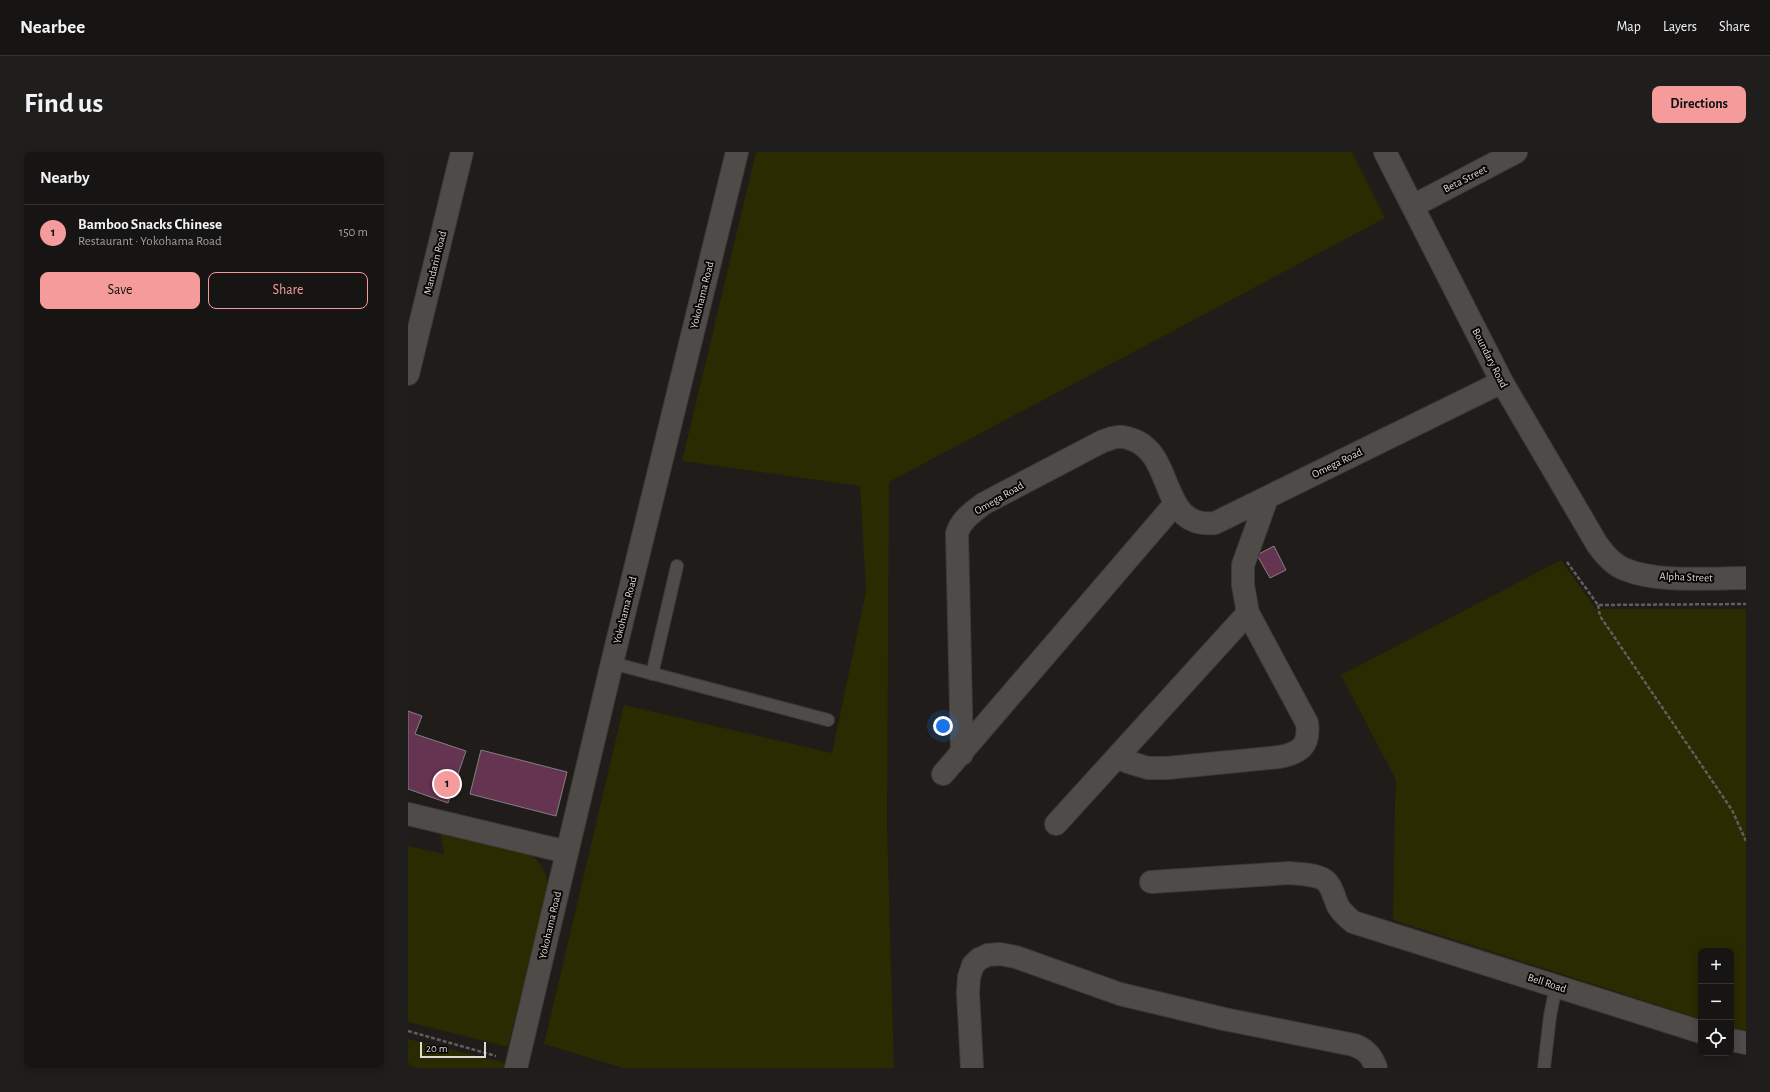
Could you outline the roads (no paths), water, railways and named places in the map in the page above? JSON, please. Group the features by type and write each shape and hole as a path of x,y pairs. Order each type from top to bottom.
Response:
{"street":[{"name":"Mandarin Road","path":"408,374 462,152"},
{"name":"Yokohama Road","path":"516,1065 612,663 737,152"},
{"name":"Boundary Road","path":"1385,152 1502,382 1597,544 1607,557"},
{"name":"Beta Street","path":"1413,206 1516,152"},
{"name":"Omega Road","path":"962,754 957,544 960,525 983,504 1103,441 1118,437 1130,439 1142,444 1150,451 1158,463 1175,504 1187,516 1207,524 1215,523 1502,382"},
{"path":"1117,757 1148,768 1167,768 1279,757 1293,754 1306,743 1308,734 1307,723 1248,613 1243,585 1243,565 1267,498"},
{"path":"943,774 962,754 1175,504"},
{"name":"Alpha Street","path":"1607,557 1623,568 1662,578 1746,578"},
{"path":"1056,824 1248,613"},
{"path":"408,814 567,852"},
{"name":"Bell Road","path":"1151,882 1289,873 1309,875 1323,879 1329,885 1344,915 1353,922 1394,933 1698,1031"},
{"path":"972,1068 968,993 969,977 973,965 979,959 988,955 1000,954 1016,957 1120,994 1143,1000 1224,1019 1354,1045 1364,1049 1370,1055 1376,1068"},
{"path":"1734,1041 1746,1043"}],"lane":[{"path":"652,674 677,566"},
{"path":"612,663 828,720"},
{"path":"1544,1068 1550,1016 1556,986"}],"place":[{"name":"Bamboo Snacks Chinese","path":"447,784"}]}
